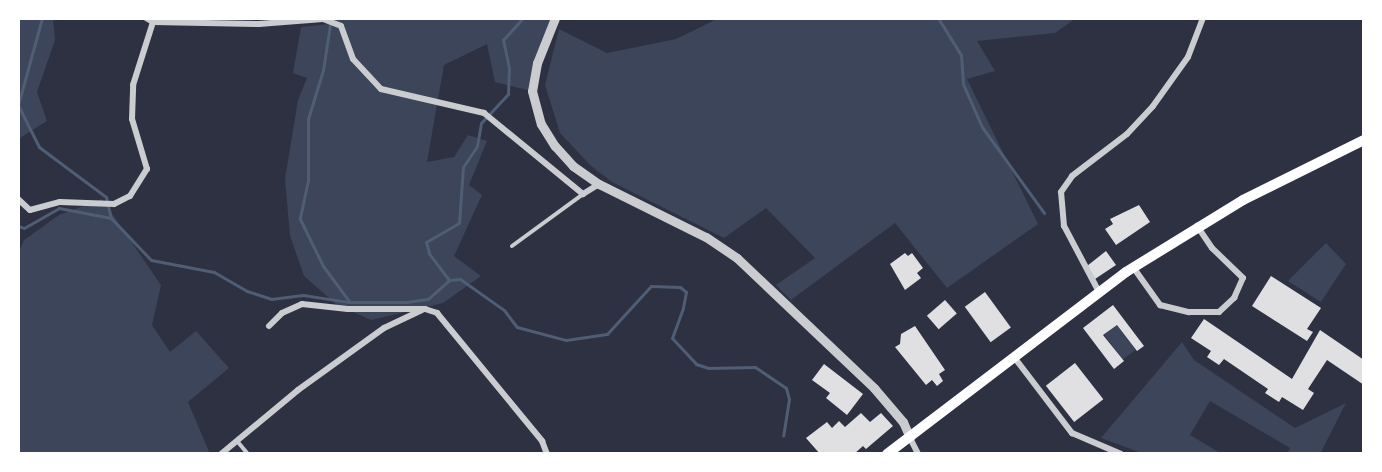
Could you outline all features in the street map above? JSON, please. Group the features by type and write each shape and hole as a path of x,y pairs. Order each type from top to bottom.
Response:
{"main road":[{"path":"887,454 1133,267 1197,226 1289,175 1364,140"}],"street":[{"path":"146,18 153,22 259,24 323,19 341,26 353,59 381,89 484,112 583,194 599,184"},
{"path":"555,18 537,63 533,103 555,146 573,166 599,184 706,237 737,258 874,388 903,422 918,454"},
{"path":"1099,292 1064,226 1061,192 1072,176 1127,134 1152,106 1188,57 1203,18"},
{"path":"18,199 30,210 60,202 114,204 130,196 147,169 132,119 132,108 133,85 153,22"},
{"path":"1133,267 1160,305 1189,312 1219,312 1234,298 1243,278 1212,248 1197,226"},
{"path":"268,326 282,313 302,304 348,309 425,309 437,313 542,441 547,454"},
{"path":"221,454 235,440 384,328 425,309"},
{"path":"1014,357 1072,433 1121,454"}],"lane":[{"path":"512,246 583,194"},
{"path":"235,440 248,454"}],"shaded area":[{"path":"18,18 53,18 55,40 37,92 47,121 18,139"},
{"path":"327,18 555,18 532,91 495,82 487,44 444,65 427,162 454,157 468,135 487,141 469,185 482,195 454,256 481,276 443,303 371,320 337,305 304,276 290,236 285,179 298,100 307,78 293,73 301,27 328,24"},
{"path":"719,18 1076,18 1055,33 977,41 995,71 967,79 1038,224 947,288 895,223 791,300 776,285 815,258 766,208 724,238 612,182 591,166 560,133 545,85 559,29 607,53 676,39"},
{"path":"102,199 161,285 152,325 170,352 196,331 229,368 188,402 210,454 18,454 18,254 24,240 59,215"},
{"path":"1326,243 1346,264 1321,302 1288,281"},
{"path":"1117,325 1136,350 1123,359 1104,335"},
{"path":"1182,342 1194,360 1295,428 1346,403 1320,454 1287,454 1290,448 1210,401 1190,435 1222,454 1144,454 1101,438"}],"building":[{"path":"1139,205 1150,222 1116,245 1105,229 1113,224 1110,219"},
{"path":"1106,251 1116,265 1095,279 1087,266"},
{"path":"905,253 908,256 912,253 923,268 917,273 921,278 905,290 890,264"},
{"path":"1271,276 1321,308 1307,329 1313,332 1307,341 1252,306"},
{"path":"985,292 1011,328 991,342 965,307"},
{"path":"945,300 957,314 939,329 927,316"},
{"path":"1113,305 1144,346 1137,351 1117,325 1103,335 1124,361 1114,369 1083,328"},
{"path":"1204,319 1292,379 1320,330 1364,360 1364,385 1327,360 1308,389 1314,393 1303,410 1282,397 1279,402 1265,393 1268,389 1224,359 1219,365 1207,357 1211,351 1191,338"},
{"path":"915,326 945,370 939,374 943,381 937,386 932,380 926,385 895,347 900,344 901,334"},
{"path":"1075,363 1103,399 1074,422 1046,386"},
{"path":"824,364 863,394 847,415 826,398 830,393 812,380"},
{"path":"861,413 870,422 881,413 893,426 866,449 863,446 854,454 820,454 806,438 827,422 832,428 839,421 845,427"}],"waterway":[{"path":"42,18 18,105 39,147 106,197 111,218"},
{"path":"331,18 323,70 308,119 308,180 300,219 323,266 349,301"},
{"path":"449,280 429,253 426,242 459,223 463,167 477,146 481,123 508,94 509,68 503,40 523,18"},
{"path":"938,18 961,55 963,84 982,127 1044,213"},
{"path":"18,226 24,228 59,208 111,218 151,260 214,272 247,291 271,299 303,295 349,302 406,302 428,299 449,280 460,279 504,310 517,327 566,340 607,334 651,286 680,287 686,292 672,338 696,364 708,368 755,367 786,388 789,399 783,436"}]}
